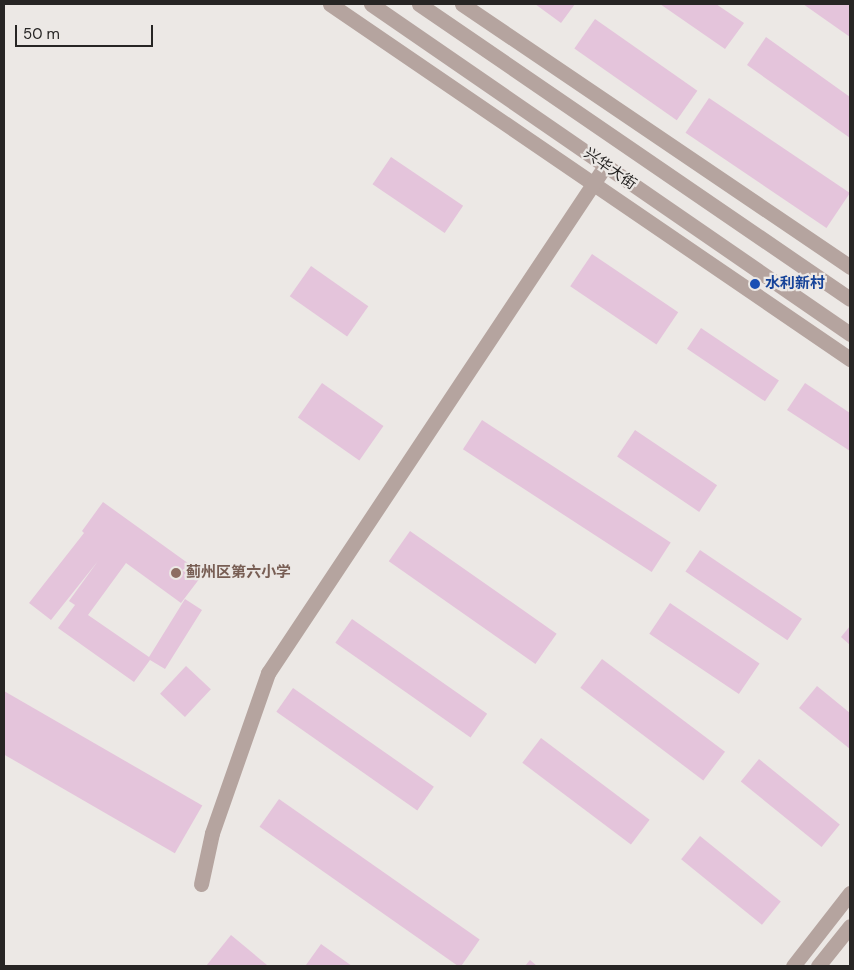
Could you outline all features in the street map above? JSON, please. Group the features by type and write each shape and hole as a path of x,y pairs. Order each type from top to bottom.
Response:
{"street":[{"path":"330,4 850,359"},
{"name":"兴华大街","path":"371,4 850,334"},
{"name":"兴华大街","path":"419,4 850,299"},
{"path":"462,4 850,267"},
{"path":"201,884 212,833 268,673 605,166"},
{"path":"793,966 850,893"},
{"path":"818,966 850,926"}],"building":[{"path":"535,4 575,4 561,23"},
{"path":"660,4 716,4 744,23 725,49"},
{"path":"803,4 850,4 850,37"},
{"path":"595,19 697,91 677,120 574,48"},
{"path":"766,37 850,97 850,138 747,65"},
{"path":"709,98 850,193 826,228 686,133"},
{"path":"391,157 463,206 445,233 373,184"},
{"path":"592,254 678,312 656,344 570,286"},
{"path":"311,266 368,306 347,336 290,296"},
{"path":"701,328 779,381 765,401 687,349"},
{"path":"322,383 383,426 359,460 298,417"},
{"path":"805,383 850,413 850,451 787,410"},
{"path":"482,420 671,543 652,572 463,449"},
{"path":"635,430 717,485 699,512 617,457"},
{"path":"103,502 203,574 181,603 126,563 88,615 149,657 185,599 202,610 165,669 150,660 134,682 58,628 75,605 69,601 98,561 51,620 29,603 84,533 82,531"},
{"path":"410,531 557,634 535,664 389,561"},
{"path":"700,550 802,619 787,640 685,572"},
{"path":"670,603 760,663 739,694 649,634"},
{"path":"352,619 487,714 471,737 335,643"},
{"path":"850,626 850,645 841,637"},
{"path":"602,659 725,752 703,780 580,688"},
{"path":"186,666 211,689 185,717 160,694"},
{"path":"817,686 850,713 850,749 799,708"},
{"path":"293,688 434,787 417,810 276,712"},
{"path":"4,691 202,806 175,853 4,755"},
{"path":"541,738 650,820 631,845 522,763"},
{"path":"759,759 840,824 822,847 741,782"},
{"path":"279,799 480,940 461,966 458,966 259,827"},
{"path":"700,836 781,901 762,925 681,859"},
{"path":"231,935 267,965 206,966"},
{"path":"321,944 352,966 306,965"},
{"path":"530,960 537,966 525,966"}],"place":[{"name":"水利新村","path":"755,284"},
{"name":"蓟州区第六小学","path":"176,573"}]}
